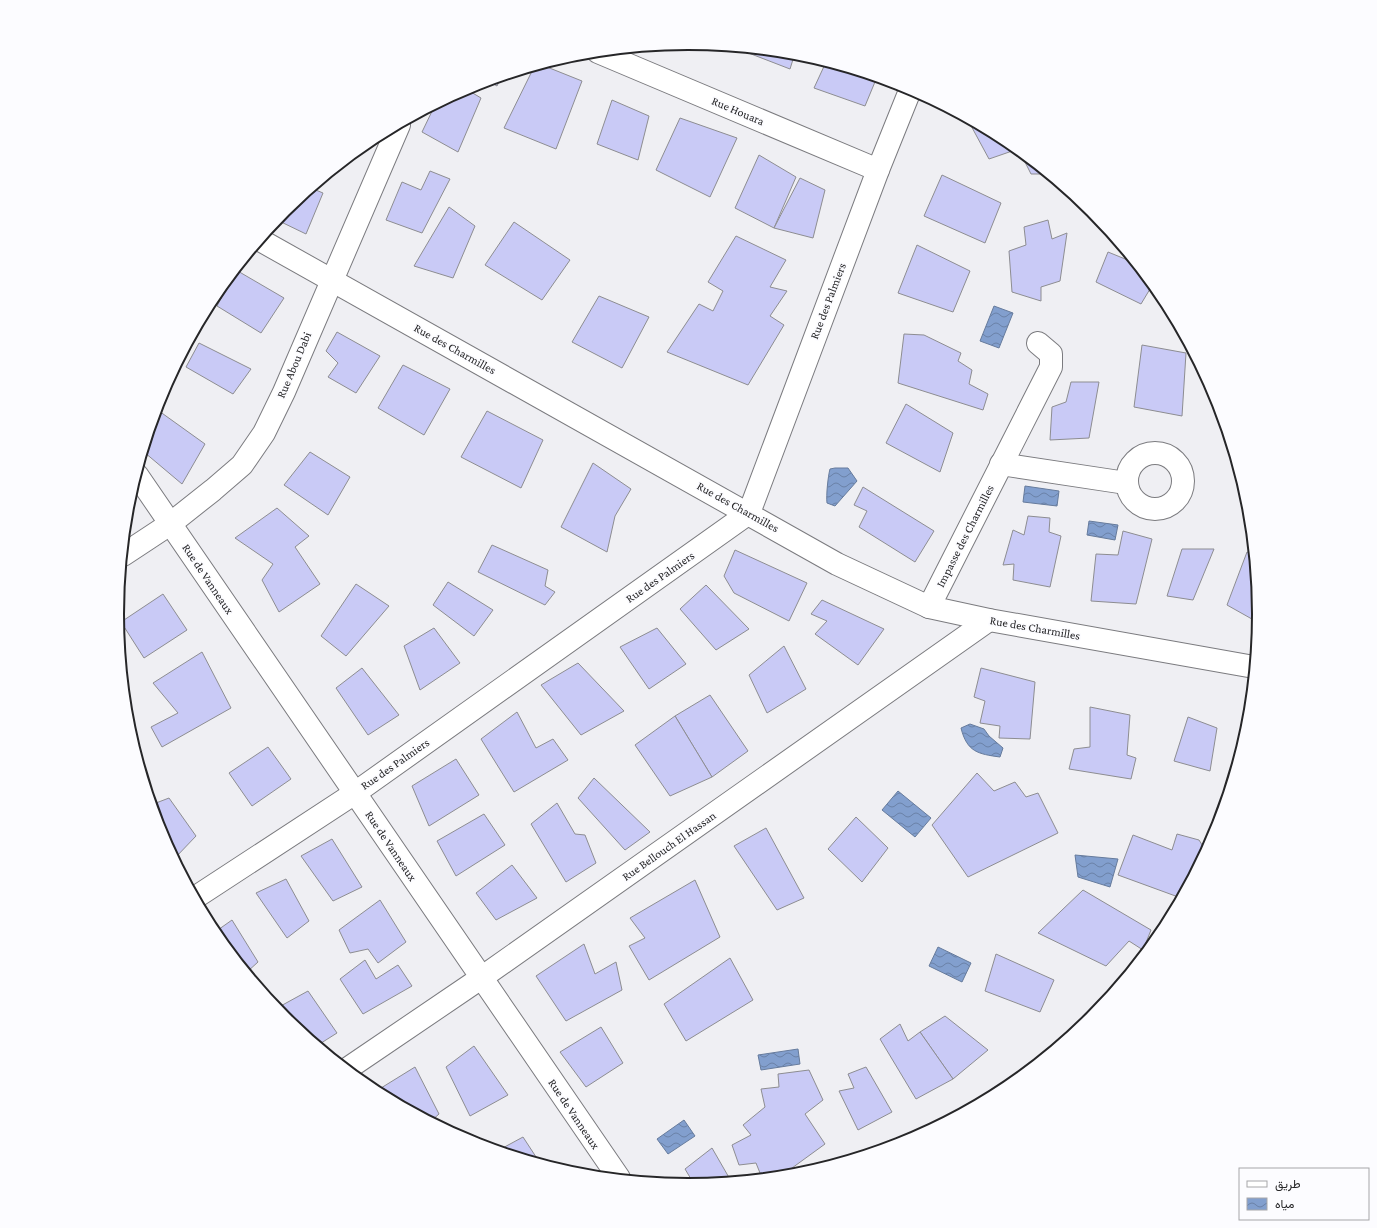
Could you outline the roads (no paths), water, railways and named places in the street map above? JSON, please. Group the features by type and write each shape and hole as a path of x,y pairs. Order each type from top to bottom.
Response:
{"street":[{"name":"Rue Houara","path":"608,56 878,170"},
{"name":"Rue des Palmiers","path":"199,895 355,793 749,513 878,170 908,95"},
{"name":"Rue Abou Dabi","path":"128,552 170,524 242,465 264,433 332,281 394,133"},
{"name":"Rue des Charmilles","path":"264,242 749,513 837,564 929,607 989,620 1250,666"},
{"name":"Impasse des Charmilles","path":"929,607 1051,367 1051,354 1038,343"},
{"path":"1002,464 1126,483"},
{"name":"Rue de Vanneaux","path":"141,481 616,1173"},
{"name":"Rue Bellouch El Hassan","path":"352,1066 481,978 989,620"}],"water":[{"path":"994,306 1013,313 999,348 980,341"},
{"path":"848,468 857,481 835,506 827,503 827,486 830,469"},
{"path":"1025,486 1059,491 1057,506 1023,502"},
{"path":"1089,521 1118,525 1115,540 1087,535"},
{"path":"970,724 984,729 989,736 1003,748 1000,757 985,755 970,747 963,736 961,728"},
{"path":"898,791 931,818 915,837 882,810"},
{"path":"1075,855 1118,859 1110,887 1078,877"},
{"path":"938,947 971,963 962,982 929,966"},
{"path":"798,1049 800,1064 761,1070 758,1055"},
{"path":"684,1120 695,1136 668,1154 657,1139"}]}
